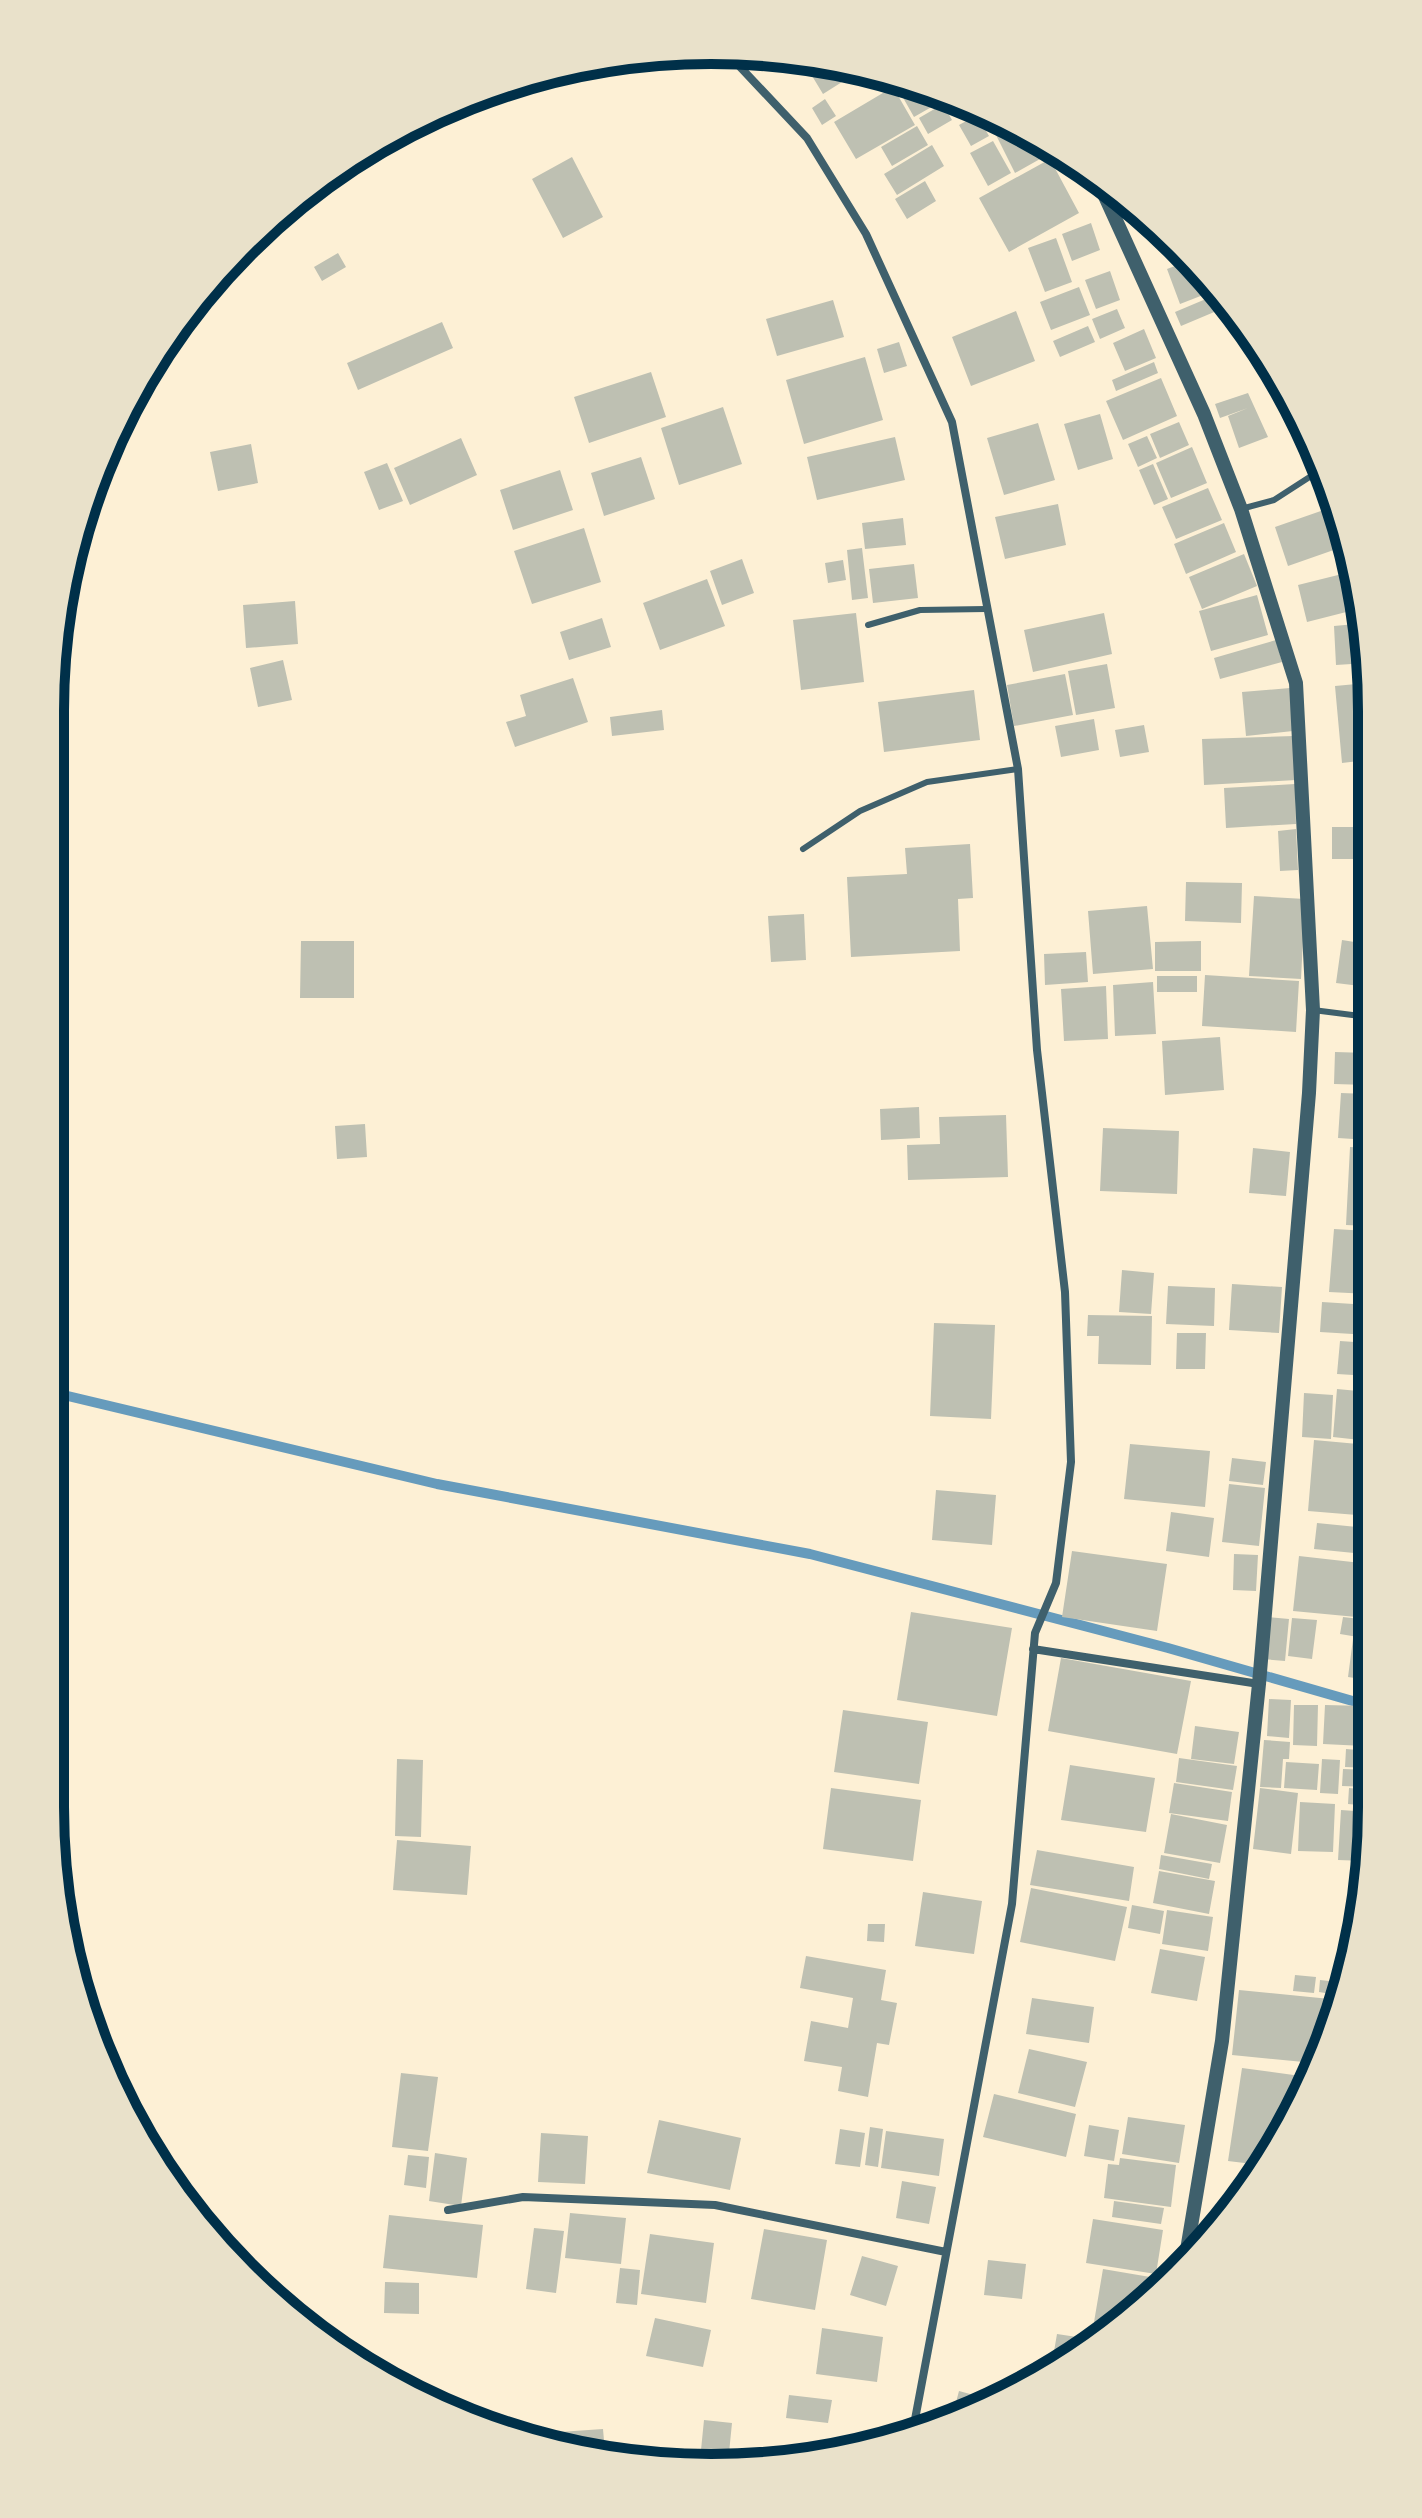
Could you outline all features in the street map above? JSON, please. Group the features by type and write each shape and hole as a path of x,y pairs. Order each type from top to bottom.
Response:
{"street":[{"path":"738,65 807,138 866,234 952,422 1018,769 1037,1050 1065,1292 1071,1462 1056,1583 1035,1633 1012,1904 915,2421"},
{"path":"1106,199 1204,414 1241,509 1296,683 1313,1010 1308,1109 1259,1681 1222,2041 1188,2243"},
{"path":"1033,1649 1259,1681"},
{"path":"448,2210 523,2197 715,2205 946,2252"}],"lane":[{"path":"1241,509 1274,500 1313,475"},
{"path":"868,625 920,610 986,609"},
{"path":"803,849 860,811 927,782 1018,769"},
{"path":"1313,1010 1358,1016"}],"building":[{"path":"810,72 847,79 823,94"},
{"path":"889,89 895,91 915,125 856,159 834,122"},
{"path":"900,92 935,105 914,117"},
{"path":"825,99 836,116 822,125 812,108"},
{"path":"940,106 945,108 952,120 928,134 919,118"},
{"path":"971,119 982,124 989,136 971,146 959,125"},
{"path":"917,126 928,145 892,166 881,147"},
{"path":"993,129 1044,157 1015,173"},
{"path":"993,141 1011,173 988,186 970,153"},
{"path":"932,145 944,166 897,195 884,174"},
{"path":"572,157 603,217 563,238 532,179"},
{"path":"1048,160 1079,213 1009,252 979,198"},
{"path":"925,181 936,201 907,219 895,199"},
{"path":"1091,223 1100,250 1072,261 1062,234"},
{"path":"1056,238 1072,282 1045,292 1028,248"},
{"path":"338,253 346,267 322,281 314,267"},
{"path":"1178,265 1205,294 1180,304 1167,269"},
{"path":"1110,271 1120,300 1096,309 1085,280"},
{"path":"1079,287 1090,315 1051,330 1040,302"},
{"path":"1208,298 1218,310 1181,326 1175,312"},
{"path":"833,300 844,337 777,356 766,319"},
{"path":"1117,309 1125,328 1100,339 1092,319"},
{"path":"1016,311 1035,361 971,386 952,337"},
{"path":"442,322 453,348 358,390 347,363"},
{"path":"1088,326 1095,342 1060,357 1053,341"},
{"path":"1144,329 1156,358 1125,371 1113,343"},
{"path":"899,342 907,366 884,373 877,349"},
{"path":"865,357 883,420 804,444 786,380"},
{"path":"1154,362 1158,373 1116,391 1112,380"},
{"path":"651,372 666,417 589,443 574,397"},
{"path":"1161,378 1177,416 1123,440 1106,401"},
{"path":"1248,393 1268,437 1239,448 1228,416 1248,408 1220,418 1215,404"},
{"path":"723,407 742,464 679,485 661,428"},
{"path":"1100,414 1113,459 1078,470 1064,424"},
{"path":"1179,422 1189,445 1160,458 1150,434"},
{"path":"1038,423 1055,480 1004,495 987,438"},
{"path":"1147,436 1157,458 1138,467 1128,444"},
{"path":"895,437 905,480 817,500 807,457"},
{"path":"461,438 477,475 410,505 394,468"},
{"path":"251,444 258,483 218,491 210,452"},
{"path":"1192,447 1207,483 1171,498 1156,463"},
{"path":"641,457 655,499 604,516 591,473"},
{"path":"387,463 403,501 379,510 364,472"},
{"path":"1153,464 1168,499 1154,505 1139,470"},
{"path":"560,470 573,510 513,530 500,490"},
{"path":"1208,488 1222,520 1176,539 1162,507"},
{"path":"1058,504 1066,545 1005,559 995,517"},
{"path":"1326,509 1337,549 1288,566 1275,527"},
{"path":"903,518 906,545 865,549 862,523"},
{"path":"1224,523 1236,552 1186,574 1174,544"},
{"path":"584,528 601,582 532,604 514,551"},
{"path":"862,548 868,598 852,600 847,550"},
{"path":"1244,554 1257,586 1202,609 1189,577"},
{"path":"742,559 754,593 722,605 710,571"},
{"path":"843,560 846,580 828,583 825,563"},
{"path":"914,564 918,598 873,603 869,569"},
{"path":"1343,574 1350,611 1307,622 1298,585"},
{"path":"707,579 725,626 660,650 643,603"},
{"path":"1257,595 1268,635 1211,651 1199,611"},
{"path":"295,601 298,644 246,648 243,605"},
{"path":"856,613 864,682 801,690 793,620"},
{"path":"1104,613 1112,654 1033,672 1024,630"},
{"path":"602,618 611,647 569,660 560,632"},
{"path":"1352,624 1356,664 1336,665 1334,626"},
{"path":"1276,640 1282,662 1220,679 1214,658"},
{"path":"283,660 292,700 258,707 250,668"},
{"path":"1107,664 1115,708 1076,715 1068,671"},
{"path":"1065,674 1073,715 1014,726 1007,685"},
{"path":"573,678 588,722 515,747 506,722 526,716 520,695"},
{"path":"1357,684 1358,761 1342,763 1335,686"},
{"path":"1290,688 1293,731 1246,736 1242,692"},
{"path":"974,690 980,740 884,752 878,702"},
{"path":"662,710 664,730 612,736 610,717"},
{"path":"1094,719 1099,750 1061,757 1055,726"},
{"path":"1144,725 1149,752 1120,757 1115,730"},
{"path":"1294,736 1296,780 1204,785 1202,739"},
{"path":"1295,784 1296,824 1226,828 1224,788"},
{"path":"1332,827 1358,827 1358,859 1332,859"},
{"path":"1296,829 1298,870 1280,871 1278,831"},
{"path":"970,844 973,898 958,899 960,951 851,957 847,877 907,874 905,848"},
{"path":"1186,882 1242,883 1241,923 1185,921"},
{"path":"1254,896 1305,899 1301,979 1249,976"},
{"path":"1147,906 1153,969 1093,974 1088,911"},
{"path":"804,914 806,960 771,962 768,916"},
{"path":"1342,940 1358,943 1358,986 1336,983"},
{"path":"301,941 354,941 354,998 300,998"},
{"path":"1201,941 1201,971 1155,971 1155,942"},
{"path":"1086,952 1088,982 1045,985 1044,954"},
{"path":"1205,975 1299,981 1296,1032 1202,1026"},
{"path":"1157,976 1197,976 1197,992 1157,992"},
{"path":"1153,982 1156,1034 1115,1036 1113,985"},
{"path":"1106,986 1108,1039 1064,1041 1061,989"},
{"path":"1220,1037 1224,1090 1165,1095 1162,1041"},
{"path":"1335,1052 1358,1053 1358,1085 1334,1084"},
{"path":"1341,1093 1358,1094 1358,1139 1338,1138"},
{"path":"919,1107 920,1138 881,1140 880,1109"},
{"path":"1006,1115 1008,1177 908,1180 907,1145 940,1144 939,1117"},
{"path":"365,1124 367,1157 337,1159 335,1126"},
{"path":"1103,1128 1179,1131 1177,1194 1100,1191"},
{"path":"1350,1147 1358,1147 1358,1226 1346,1225"},
{"path":"1253,1148 1290,1152 1286,1196 1249,1193"},
{"path":"1334,1229 1358,1230 1358,1293 1329,1292"},
{"path":"1122,1270 1154,1273 1151,1314 1119,1312"},
{"path":"1232,1284 1282,1287 1279,1333 1229,1330"},
{"path":"1168,1286 1215,1288 1214,1326 1166,1324"},
{"path":"1322,1302 1358,1304 1358,1334 1320,1332"},
{"path":"1088,1315 1152,1316 1151,1365 1098,1364 1099,1336 1087,1336"},
{"path":"934,1323 995,1325 991,1419 930,1416"},
{"path":"1177,1333 1206,1333 1205,1369 1176,1369"},
{"path":"1340,1341 1358,1342 1358,1375 1337,1374"},
{"path":"1337,1389 1358,1391 1358,1440 1333,1437"},
{"path":"1304,1393 1333,1395 1331,1439 1302,1437"},
{"path":"1314,1440 1358,1444 1358,1515 1308,1511"},
{"path":"1130,1444 1210,1451 1205,1507 1124,1499"},
{"path":"1232,1458 1266,1462 1263,1485 1229,1481"},
{"path":"1229,1484 1265,1488 1259,1546 1222,1542"},
{"path":"936,1490 996,1495 992,1545 932,1540"},
{"path":"1171,1512 1214,1518 1209,1557 1166,1551"},
{"path":"1317,1523 1357,1527 1354,1553 1314,1549"},
{"path":"1072,1551 1167,1564 1157,1631 1062,1617"},
{"path":"1234,1554 1258,1555 1256,1591 1233,1590"},
{"path":"1299,1556 1358,1563 1358,1617 1293,1611"},
{"path":"911,1612 1012,1628 997,1716 897,1700"},
{"path":"1267,1617 1289,1619 1285,1661 1263,1659"},
{"path":"1343,1617 1358,1619 1358,1637 1340,1634"},
{"path":"1292,1618 1317,1620 1312,1659 1288,1656"},
{"path":"1353,1639 1358,1640 1358,1678 1348,1677"},
{"path":"1061,1658 1191,1681 1177,1754 1048,1731"},
{"path":"1269,1699 1291,1700 1289,1738 1267,1736"},
{"path":"1294,1705 1318,1705 1317,1746 1293,1745"},
{"path":"1325,1705 1358,1706 1358,1746 1323,1744"},
{"path":"843,1710 928,1722 919,1784 834,1772"},
{"path":"1195,1726 1239,1732 1234,1764 1191,1759"},
{"path":"1264,1740 1290,1742 1289,1759 1283,1759 1281,1788 1260,1787"},
{"path":"1346,1749 1358,1750 1358,1768 1345,1767"},
{"path":"1179,1758 1237,1766 1233,1790 1176,1782"},
{"path":"397,1759 423,1760 421,1837 395,1836"},
{"path":"1322,1759 1340,1760 1338,1794 1320,1793"},
{"path":"1286,1762 1319,1764 1317,1790 1284,1788"},
{"path":"1070,1765 1155,1778 1146,1832 1061,1820"},
{"path":"1343,1769 1358,1770 1358,1787 1342,1786"},
{"path":"1174,1783 1232,1792 1228,1821 1169,1813"},
{"path":"831,1788 921,1800 913,1861 823,1849"},
{"path":"1260,1788 1298,1793 1291,1854 1253,1849"},
{"path":"1349,1788 1358,1789 1358,1805 1348,1804"},
{"path":"1300,1802 1335,1804 1333,1852 1298,1851"},
{"path":"1341,1810 1358,1811 1356,1861 1338,1860"},
{"path":"1171,1814 1227,1825 1220,1863 1164,1853"},
{"path":"397,1840 471,1846 467,1895 393,1890"},
{"path":"1037,1850 1134,1867 1129,1901 1030,1885"},
{"path":"1161,1855 1212,1864 1209,1879 1159,1869"},
{"path":"1159,1871 1215,1881 1209,1914 1153,1903"},
{"path":"1031,1888 1127,1907 1115,1961 1020,1942"},
{"path":"923,1892 982,1901 974,1954 915,1946"},
{"path":"1132,1905 1164,1911 1160,1934 1128,1928"},
{"path":"1167,1910 1213,1917 1208,1951 1162,1944"},
{"path":"868,1924 885,1924 884,1942 867,1941"},
{"path":"1160,1949 1205,1957 1197,2001 1151,1993"},
{"path":"806,1956 886,1970 881,2000 897,2003 889,2045 877,2043 868,2097 838,2091 842,2067 804,2061 811,2021 848,2028 853,1998 800,1988"},
{"path":"1295,1975 1316,1977 1314,1993 1293,1991"},
{"path":"1320,1980 1334,1982 1330,1994 1319,1992"},
{"path":"1239,1990 1329,1999 1306,2062 1232,2055"},
{"path":"1032,1998 1094,2007 1089,2043 1026,2034"},
{"path":"1029,2049 1087,2062 1075,2107 1018,2093"},
{"path":"1242,2068 1299,2076 1250,2164 1228,2161"},
{"path":"401,2073 438,2077 428,2151 392,2147"},
{"path":"994,2094 1076,2114 1066,2157 983,2137"},
{"path":"1128,2117 1185,2125 1179,2163 1122,2154"},
{"path":"659,2120 741,2138 730,2190 647,2173"},
{"path":"1089,2125 1119,2130 1114,2161 1084,2156"},
{"path":"870,2127 883,2129 878,2167 865,2165"},
{"path":"840,2129 865,2133 860,2167 835,2164"},
{"path":"886,2131 944,2139 939,2176 881,2168"},
{"path":"541,2133 588,2136 585,2184 538,2182"},
{"path":"435,2153 467,2158 461,2206 429,2201"},
{"path":"408,2155 429,2157 426,2188 404,2185"},
{"path":"1120,2158 1176,2165 1171,2207 1104,2198 1108,2164 1119,2165"},
{"path":"902,2181 936,2187 929,2224 896,2218"},
{"path":"1114,2201 1164,2208 1161,2224 1112,2217"},
{"path":"570,2213 626,2218 621,2264 565,2258"},
{"path":"389,2215 483,2225 477,2278 383,2268"},
{"path":"1093,2219 1163,2230 1156,2274 1086,2263"},
{"path":"534,2228 564,2231 556,2293 526,2289"},
{"path":"764,2229 827,2240 815,2310 751,2299"},
{"path":"650,2234 714,2243 706,2303 641,2294"},
{"path":"862,2256 898,2266 886,2306 850,2295"},
{"path":"988,2260 1026,2264 1022,2299 984,2295"},
{"path":"620,2268 640,2270 637,2305 616,2303"},
{"path":"1103,2269 1154,2278 1138,2293 1093,2328"},
{"path":"385,2282 419,2283 419,2314 384,2313"},
{"path":"655,2318 711,2330 703,2367 646,2356"},
{"path":"822,2328 883,2337 877,2382 816,2374"},
{"path":"1057,2334 1080,2338 1070,2345 1053,2355"},
{"path":"959,2391 978,2396 959,2405 955,2407"},
{"path":"789,2395 832,2400 828,2423 786,2418"},
{"path":"704,2420 732,2423 729,2453 701,2450"},
{"path":"603,2429 604,2445 585,2442 547,2433"}],"waterway":[{"path":"64,1395 437,1484 810,1554 1168,1648 1358,1703"}]}
